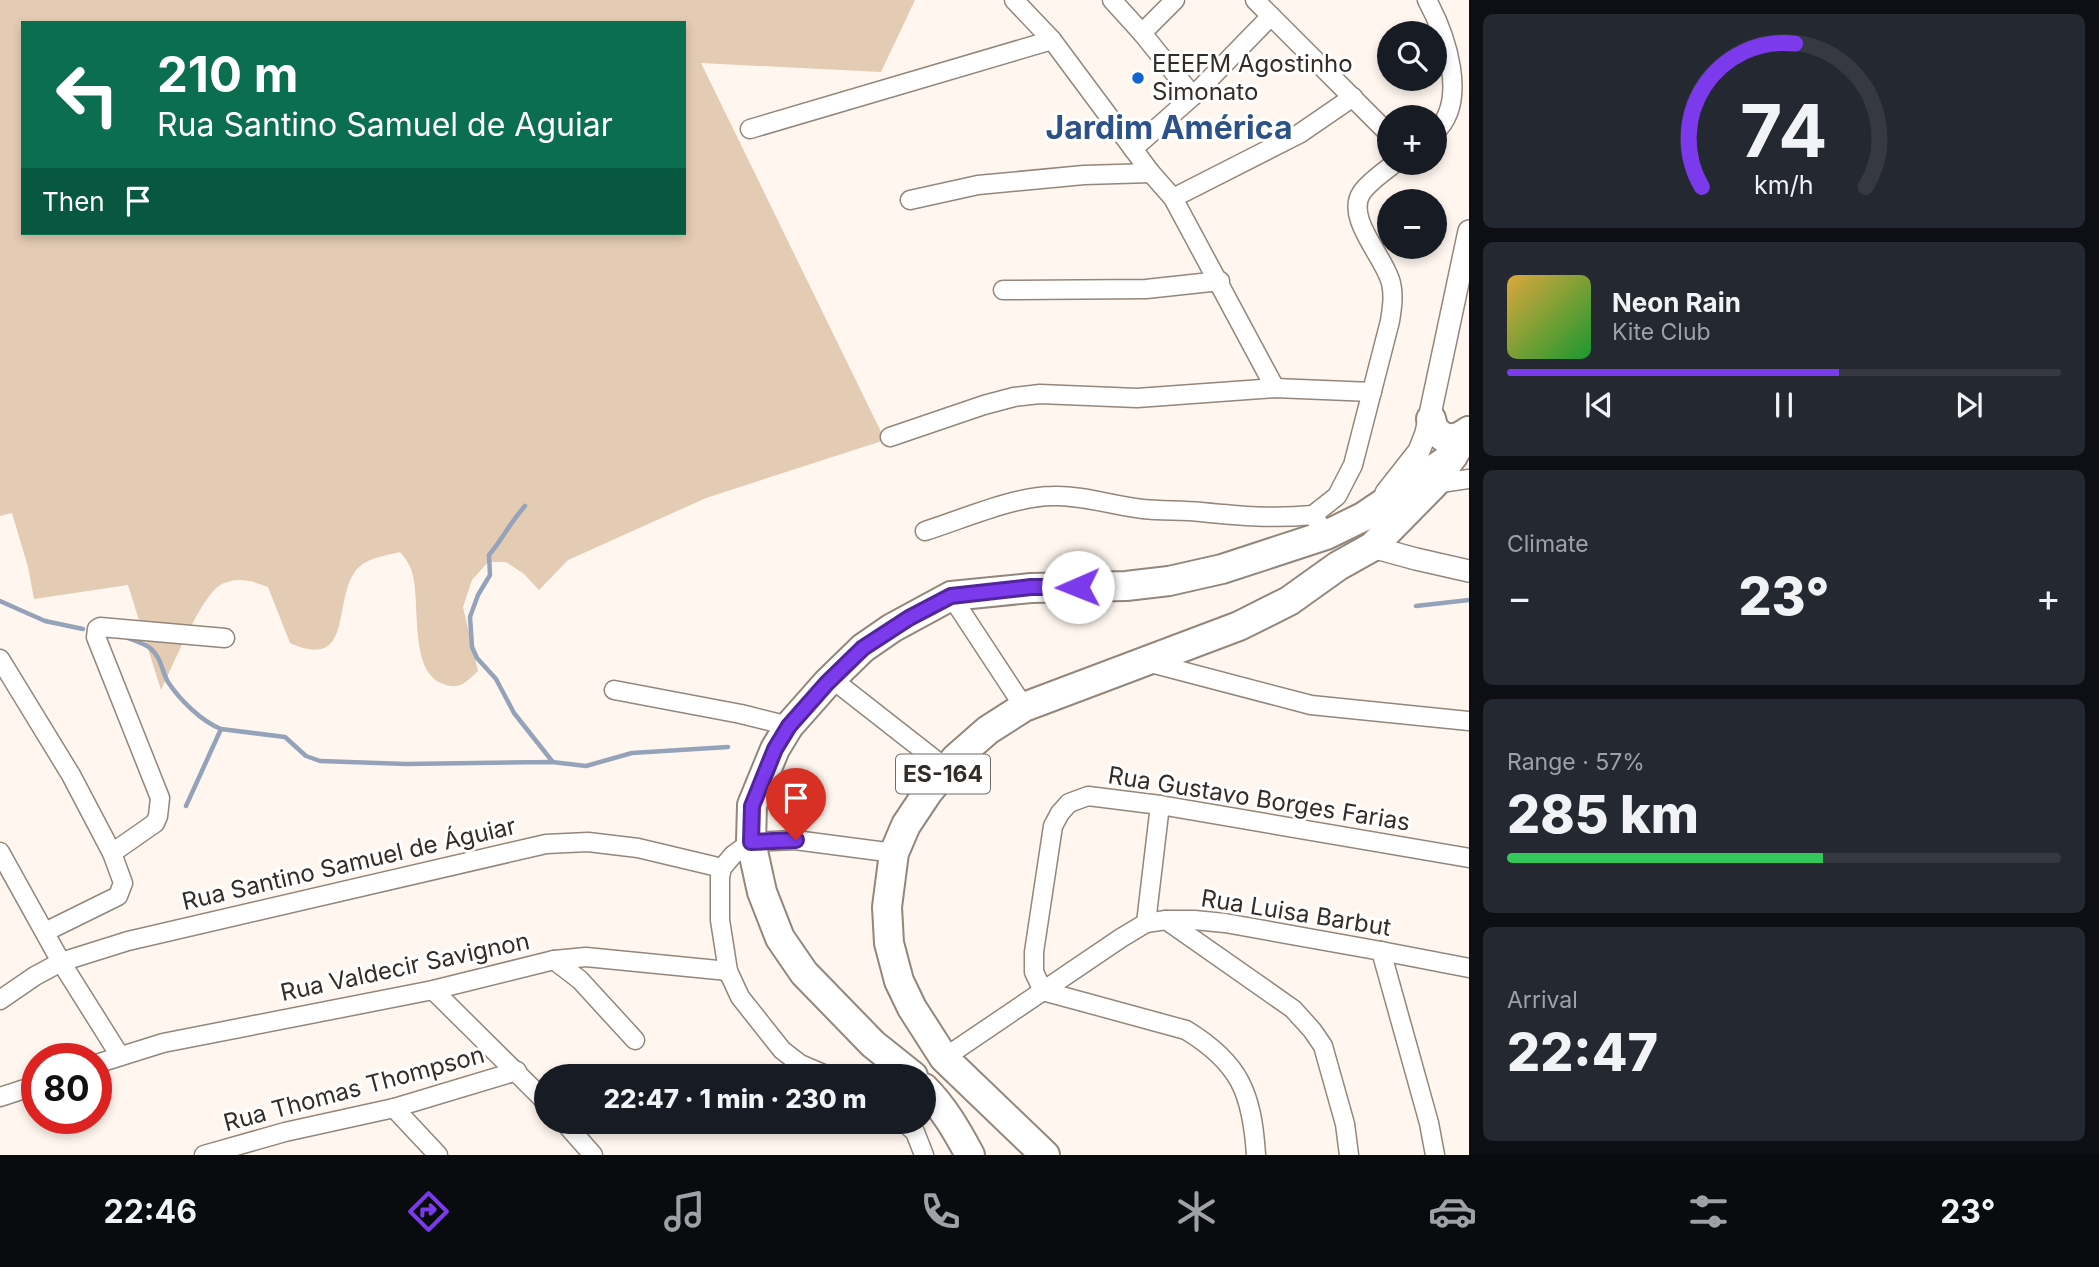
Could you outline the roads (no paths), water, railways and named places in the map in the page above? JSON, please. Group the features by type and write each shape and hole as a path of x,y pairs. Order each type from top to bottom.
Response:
{"highway":[{"path":"1431,419 1434,430 1446,439 1459,437 1469,431"},
{"name":"ES-164","path":"1045,1155 944,1058 912,1009 899,981 889,943 887,907 894,853 906,825 928,792 956,758 988,730 1024,708 1239,626 1289,601 1338,566 1372,547 1421,485 1453,456 1469,431"},
{"path":"1338,566 1351,548 1421,485"},
{"name":"ES-164","path":"898,1064 873,1044 804,973 780,938 762,892 751,842 752,806 775,749 789,726 863,648 951,596 1031,587 1126,586 1170,581 1222,569 1319,525 1363,517 1421,485"},
{"path":"936,1100 970,1155"}],"street":[{"path":"1014,0 1052,40 1151,173 1173,198 1220,281 1275,388"},
{"path":"1112,0 1193,96"},
{"path":"1142,33 1175,0"},
{"path":"1255,0 1377,122"},
{"path":"1427,0 1438,20 1450,53 1455,86 1447,117"},
{"path":"1133,149 1193,96 1271,16"},
{"path":"750,129 1052,40"},
{"path":"1173,198 1299,134 1353,97"},
{"path":"910,200 978,185 1151,173"},
{"path":"925,531 1012,503 1036,497 1056,496 1143,509 1200,512 1319,525 1353,465 1390,321 1393,303 1390,281 1357,216 1357,202 1362,192 1381,175"},
{"path":"1363,517 1402,475 1419,451 1431,419 1469,231"},
{"path":"1003,290 1146,289 1220,281"},
{"path":"890,437 1014,397 1040,394 1137,398 1275,388 1372,392"},
{"path":"1419,451 1421,485 1469,479"},
{"path":"1372,547 1469,571"},
{"path":"951,596 1024,708"},
{"path":"112,853 155,823 160,798 95,632 100,627 225,638"},
{"path":"0,659 71,775 112,853 123,883 118,896 45,932"},
{"path":"1144,662 1311,705 1469,720"},
{"path":"832,679 947,769"},
{"path":"614,690 789,726"},
{"name":"Rua Gustavo Borges Farias","path":"1043,990 1034,972 1034,952 1053,826 1069,803 1088,796 1160,805 1469,858"},
{"path":"1146,923 1160,805"},
{"path":"802,1064 782,1050 746,1004 728,971 720,920 722,868 733,855 751,842 796,840 894,853"},
{"name":"Rua Santino Samuel de Águiar","path":"0,1000 61,962 128,941 546,844 588,842 638,848 722,868"},
{"path":"0,852 61,962 120,1056"},
{"path":"1166,920 1293,1009 1312,1030 1323,1046 1345,1124 1349,1155"},
{"name":"Rua Luisa Barbut","path":"944,1058 1146,923 1166,920 1225,923 1469,968"},
{"path":"1381,951 1429,1123 1435,1155"},
{"name":"Rua Valdecir Savignon","path":"112,1059 202,1035 433,990 554,960 586,957 728,971"},
{"path":"554,960 580,980 635,1040"},
{"path":"433,990 534,1089"},
{"path":"1043,990 1186,1030 1206,1042 1225,1058 1242,1083 1254,1118 1256,1155"},
{"name":"Rua Thomas Thompson","path":"204,1155 285,1132 394,1108 517,1071"},
{"path":"0,1097 21,1090"},
{"path":"394,1108 438,1155"},
{"path":"575,1134 593,1155"},
{"path":"916,1134 924,1155"}],"waterway":[{"path":"525,506 489,555 490,575 478,595 470,617 472,647 477,658 496,679 514,713 552,761"},
{"path":"1416,606 1469,600"},
{"path":"0,601 45,621 83,629"},
{"path":"125,637 154,652 173,689 206,721 221,729 285,737 306,756 320,761 406,764 552,762 586,766 632,753 728,747"},
{"path":"186,806 221,729"}],"place":[{"name":"EEEFM Agostinho Simonato","path":"1138,78"}],"district":[{"name":"Jardim América","path":"1169,128"}]}
